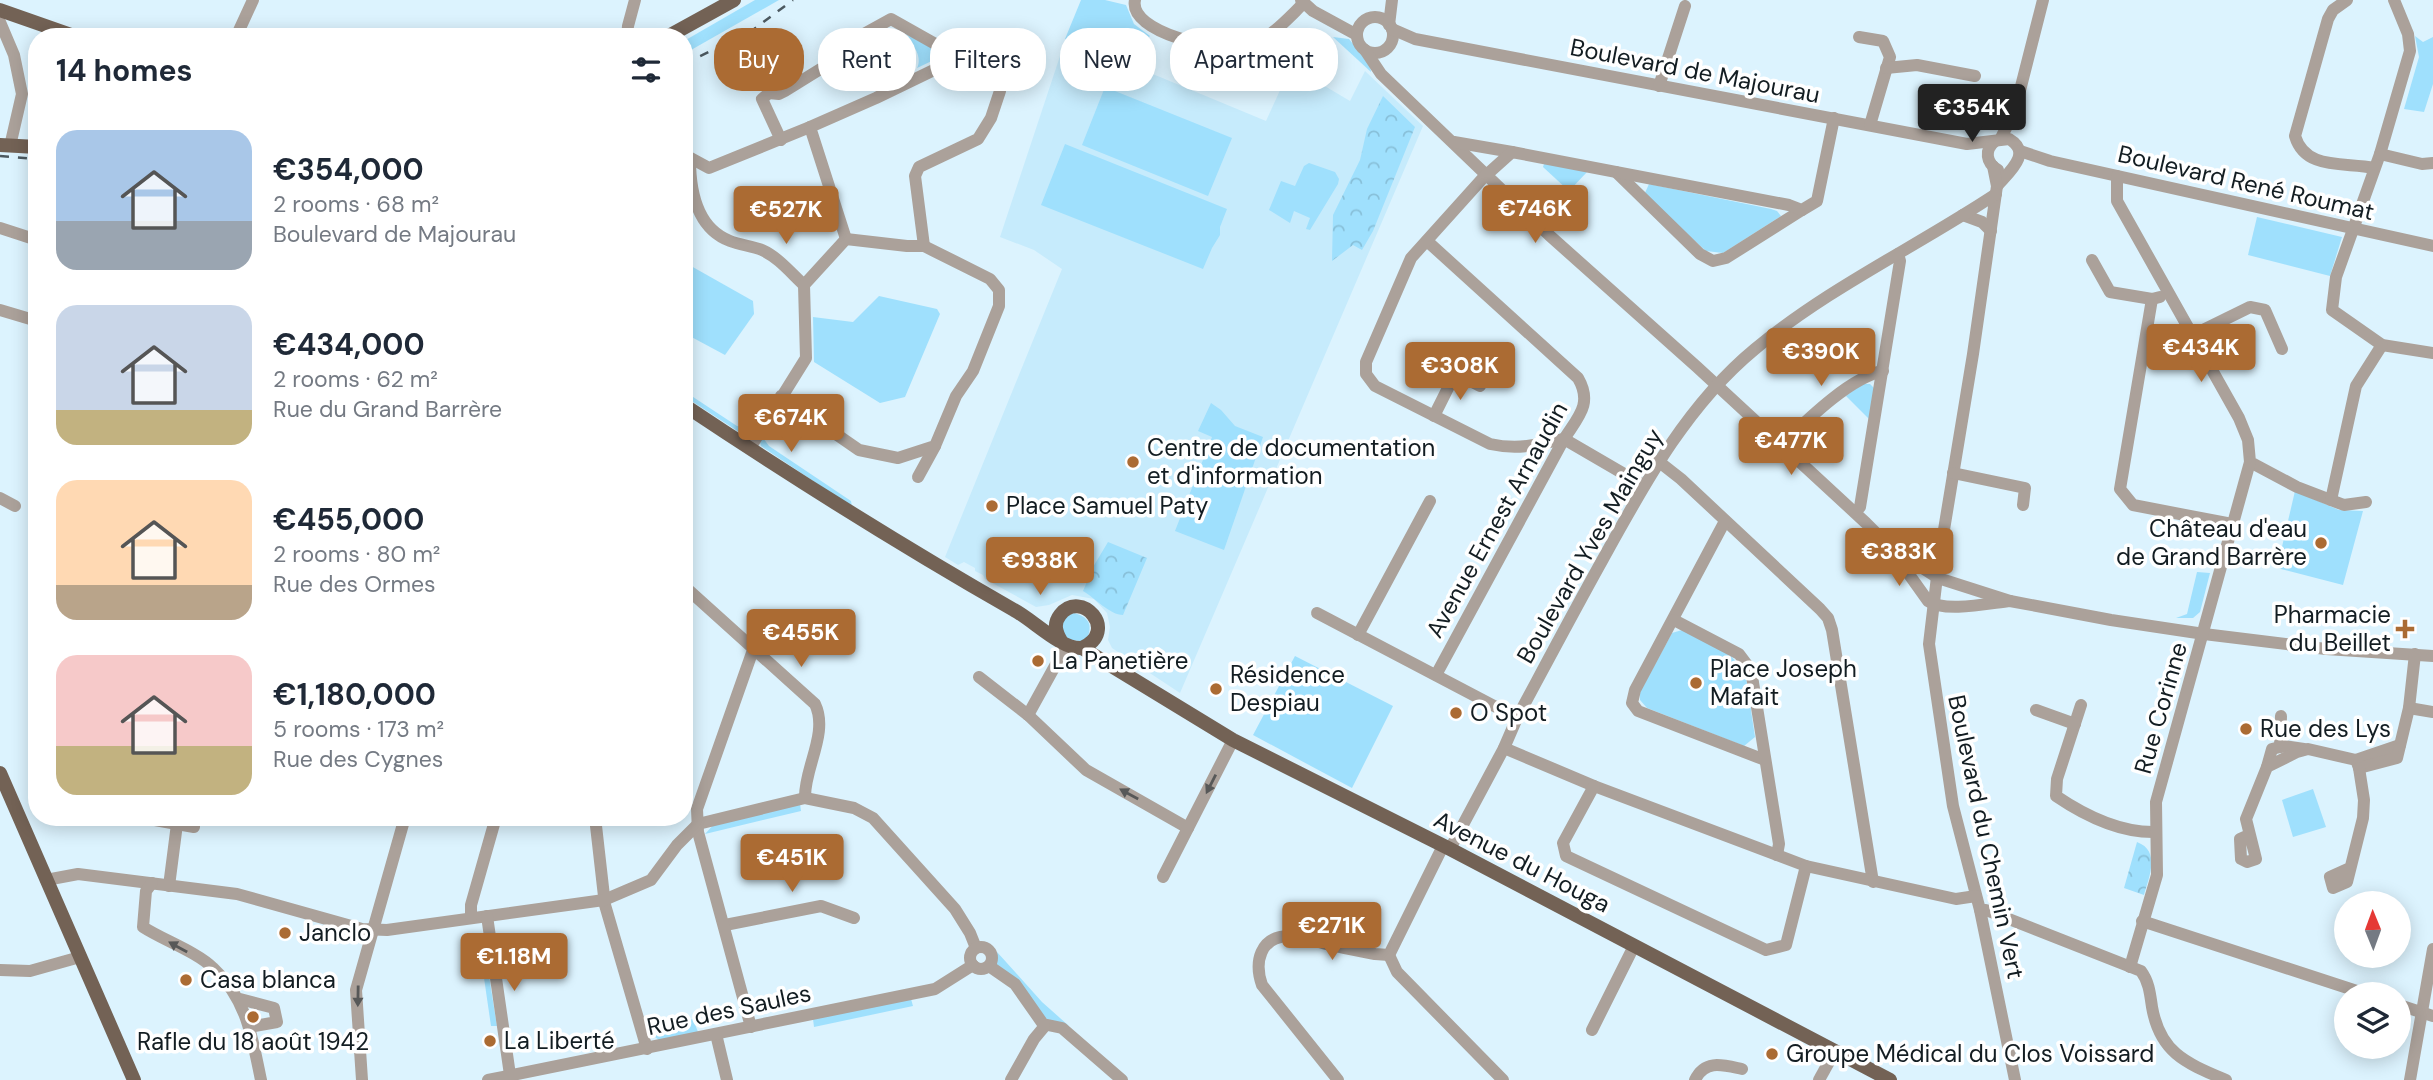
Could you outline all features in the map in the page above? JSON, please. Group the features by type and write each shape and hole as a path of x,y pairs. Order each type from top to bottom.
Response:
{"main road":[{"path":"683,28 734,0"},
{"path":"693,31 747,0"},
{"path":"0,10 51,28"},
{"path":"5,141 28,140"},
{"path":"5,141 28,145"},
{"path":"693,411 941,568 1017,611 1063,643 1088,644 1098,626 1089,610 1069,607 1058,617 1055,631 1063,643"},
{"path":"1017,611 1058,617"},
{"name":"Avenue du Houga","path":"1088,644 1137,679 1233,740 1446,847 1890,1080"},
{"path":"0,773 134,1080"}],"street":[{"path":"240,28 253,0"},
{"path":"628,28 635,0"},
{"path":"1135,0 1136,15 1156,30 1222,49 1246,47 1267,37 1302,2 1335,22 1359,29"},
{"path":"1997,190 2016,156 2015,110 2043,0"},
{"path":"2347,0 2333,10 2328,19 2295,135 2299,149 2310,158 2374,168"},
{"path":"2394,0 2408,34 2410,51 2380,154 2336,277 2333,310 2382,345 2433,353"},
{"path":"1375,18 1391,1"},
{"path":"1381,74 1382,52 1391,31 1391,1"},
{"path":"1659,86 1685,6"},
{"path":"1359,29 1370,18 1381,18 1391,31"},
{"path":"781,140 762,99 769,93 779,94 835,60 853,40 891,19 930,41"},
{"path":"0,22 14,55 22,94 5,141"},
{"path":"1359,29 1361,46 1381,74 1549,235 1888,545 1937,583"},
{"name":"Boulevard de Majourau","path":"1391,31 1659,86 1967,144 1998,139"},
{"path":"1859,37 1883,41 1890,57 1870,125"},
{"path":"1365,50 1382,52"},
{"path":"1886,68 1917,65 1975,76"},
{"path":"693,159 709,168 781,140 930,72"},
{"path":"924,246 915,176 919,167 978,139 991,118 1000,91"},
{"path":"2015,110 1998,139 1987,151 1991,163 2002,171 2016,156"},
{"path":"1615,172 1700,254 1713,261 1726,258 1817,201 1834,118"},
{"path":"810,127 846,239"},
{"path":"1998,139 2016,156"},
{"path":"1454,142 1789,205 1802,210"},
{"name":"Boulevard de Majourau","path":"1967,144 1991,163"},
{"path":"1512,152 1487,175 1411,258 1366,362 1366,374 1375,386 1490,444 1510,449 1528,448 1564,439 1643,485"},
{"path":"2380,154 2433,163"},
{"name":"Boulevard René Roumat","path":"2016,156 2050,161 2433,246"},
{"name":"Boulevard du Chemin Vert","path":"1991,163 1997,190 1929,644 1953,806 1980,911 2015,1080"},
{"path":"2117,176 2117,201 2239,418 2248,440 2250,462 2297,487 2344,505 2366,502"},
{"name":"Boulevard Yves Mainguy","path":"1389,955 1446,847 1504,748 1517,718 1643,485 1671,441 1717,386 1752,351 1796,316 1963,215 1997,190"},
{"path":"693,197 703,218 717,234 772,256 804,285"},
{"path":"1963,215 1982,222 1991,231"},
{"path":"0,228 28,237"},
{"path":"846,239 924,246 990,279 999,290 999,306 974,371 956,396 935,446 918,477"},
{"path":"750,448 806,358 804,285 846,239"},
{"name":"Avenue Ernest Arnaudin","path":"1427,241 1578,378 1584,388 1585,400 1582,410 1436,675"},
{"path":"1855,513 1860,507 1883,372 1900,261 1898,254"},
{"path":"2092,260 2110,292 2152,299 2171,296"},
{"path":"2152,299 2120,489 2133,505 2232,523"},
{"path":"2193,335 2250,307 2265,310 2282,349"},
{"path":"0,310 28,318"},
{"path":"2331,500 2356,386 2382,345"},
{"path":"1434,416 1450,371 1480,386"},
{"path":"1781,445 1842,392 1872,373 1883,372"},
{"path":"781,396 859,450 898,458 935,446"},
{"path":"1658,461 1681,479 1828,618 1873,882"},
{"name":"Rue Corinne","path":"2130,967 2157,875 2156,802 2250,462"},
{"path":"1953,473 2025,488 2023,505"},
{"path":"0,498 15,506"},
{"path":"1359,635 1430,501"},
{"path":"1725,521 1635,690 1632,703 1638,711 1765,760"},
{"path":"1888,545 1935,606 1952,607 2010,601"},
{"path":"1914,581 1937,583 2010,601 2111,620 2204,634 2326,649 2433,656"},
{"path":"693,594 815,704 819,711 819,727 805,798"},
{"path":"1317,614 1517,718"},
{"path":"1674,620 1740,654 1751,670 1779,844 1777,855"},
{"path":"1028,715 1063,643"},
{"path":"751,1027 698,824 697,809 753,650"},
{"path":"2249,835 2246,819 2272,748 2308,749 2358,764 2397,758 2409,708 2415,654"},
{"path":"979,677 1028,715 1086,770 1188,828"},
{"path":"2081,705 2057,779 2056,796 2077,810 2137,832 2156,832"},
{"path":"2409,708 2433,712"},
{"path":"2036,710 2075,724"},
{"path":"2280,747 2281,716"},
{"path":"1163,877 1233,740"},
{"path":"1504,748 1594,786 1806,866 1956,899 1976,896"},
{"path":"2267,767 2308,749"},
{"path":"2350,868 2363,818 2364,800 2358,764"},
{"path":"1594,786 1563,843 1566,856 1766,950 1786,945 1806,866"},
{"path":"47,880 78,874 237,894 373,930 387,930 604,900 650,880 677,845 698,824 805,798 854,807 873,818 955,909 976,948"},
{"path":"169,886 177,826"},
{"path":"188,826 194,827"},
{"path":"362,1080 356,990 402,826"},
{"path":"471,918 471,905 493,826"},
{"path":"596,826 604,900 647,1048"},
{"path":"152,883 146,891 143,927 212,966 240,999 261,1080"},
{"path":"725,925 821,906 854,918"},
{"path":"1980,911 1986,910 2141,971 2145,976 2156,1027 2169,1047 2191,1064 2226,1080"},
{"path":"486,916 510,1075"},
{"path":"2142,921 2334,984"},
{"path":"1338,1080 1262,985 1257,971 1258,960 1262,948 1273,938 1289,935 1389,955 1397,972 1503,1080"},
{"path":"1592,1030 1634,946"},
{"path":"976,948 989,950 992,960 989,966 982,969 973,965 970,956 976,948"},
{"path":"2410,1080 2427,1014 2433,949"},
{"path":"0,970 30,971 80,957"},
{"name":"Rue des Saules","path":"488,1080 935,989 973,965"},
{"path":"989,966 1015,984 1043,1024 1062,1028 1122,1080"},
{"path":"240,999 274,1008 277,1022 249,1027"},
{"path":"1011,1080 1034,1039 1044,1027 1043,1024"},
{"path":"716,1034 727,1080"},
{"path":"1819,1080 1835,1051"},
{"path":"1695,1080 1706,1066 1713,1064 1742,1069"}],"shaded area":[{"path":"1060,56 1060,91 1156,91 1156,75 1170,81 1170,91 1194,91 1266,121 1280,91 1333,91 1350,101 1365,71 1423,126 1180,693 1112,648 1108,640 1110,627 1107,613 1094,599 1072,595 1049,605 1036,607 985,579 975,568 964,562 958,565 945,557 1062,269 1034,250 1000,237"}],"green space":[{"path":"755,0 779,0 730,28 714,28 714,37 693,49 693,36"},
{"path":"1081,0 1105,0 1126,5 1134,24 1139,28 1070,28"},
{"path":"2415,36 2423,42 2433,37 2433,84 2424,112 2404,109 2419,57"},
{"path":"1338,38 1349,39 1370,65 1371,72 1338,42"},
{"path":"916,39 930,48 930,62 917,68"},
{"path":"1103,91 1115,91 1232,138 1208,196 1082,145"},
{"path":"1383,96 1415,127 1373,231 1362,250 1353,245 1332,261 1333,215 1360,160 1367,129"},
{"path":"1065,144 1227,209 1220,235 1203,269 1041,205"},
{"path":"1545,161 1587,172 1569,191 1543,167"},
{"path":"1309,163 1335,172 1339,179 1310,230 1306,229 1310,218 1294,211 1290,223 1269,210 1281,181 1295,186 1304,166"},
{"path":"1649,184 1771,209 1781,216 1723,253 1706,251 1644,195"},
{"path":"2257,217 2342,237 2330,276 2248,255"},
{"path":"693,267 753,301 754,314 725,355 693,338"},
{"path":"879,296 937,309 940,314 905,397 880,403 814,362 813,317 853,322"},
{"path":"1862,384 1870,384 1876,390 1869,419 1846,396"},
{"path":"693,397 737,426 754,429 750,433 742,434 693,402"},
{"path":"1211,403 1235,426 1263,437 1224,550 1175,531 1212,437 1198,431"},
{"path":"761,435 769,446 851,501 852,507 761,446"},
{"path":"2295,491 2339,510 2363,511 2343,585 2277,568"},
{"path":"1108,542 1147,558 1123,615 1108,609 1083,591"},
{"path":"2197,572 2210,573 2200,612 2193,618 2176,618 2187,614"},
{"path":"1074,613 1089,624 1086,642 1065,639 1061,622 1066,615"},
{"name":"Place Joseph Mafait","path":"1682,630 1729,654 1745,671 1755,737 1744,746 1647,708 1640,700 1640,692 1672,633"},
{"path":"1295,656 1393,706 1352,788 1253,735"},
{"path":"2313,789 2326,827 2293,837 2282,800"},
{"path":"800,804 801,811 705,834 715,823"},
{"path":"2137,842 2144,846 2151,858 2144,895 2124,888"},
{"path":"997,952 1042,1002 1069,1026 1044,1018 997,966 994,957"},
{"path":"488,970 497,1026 491,1026 483,971"},
{"path":"911,999 913,1006 814,1027 813,1019"},
{"path":"693,1019 698,1032 660,1041 649,1032"}],"railway":[{"path":"693,60 750,32 793,0"},
{"path":"0,156 28,158"}],"place":[{"name":"Centre de documentation et d'information","path":"1133,462"},
{"name":"Place Samuel Paty","path":"992,506"},
{"name":"Château d'eau de Grand Barrère","path":"2321,543"},
{"name":"Pharmacie du Beillet","path":"2405,629"},
{"name":"La Panetière","path":"1038,661"},
{"name":"Place Joseph Mafait","path":"1696,683"},
{"name":"Résidence Despiau","path":"1216,689"},
{"name":"O Spot","path":"1456,713"},
{"name":"Rue des Lys","path":"2246,729"},
{"name":"Janclo","path":"285,933"},
{"name":"Casa blanca","path":"186,980"},
{"name":"Rafle du 18 août 1942","path":"253,1017"},
{"name":"La Liberté","path":"490,1041"},
{"name":"Groupe Médical du Clos Voissard","path":"1772,1054"}]}
